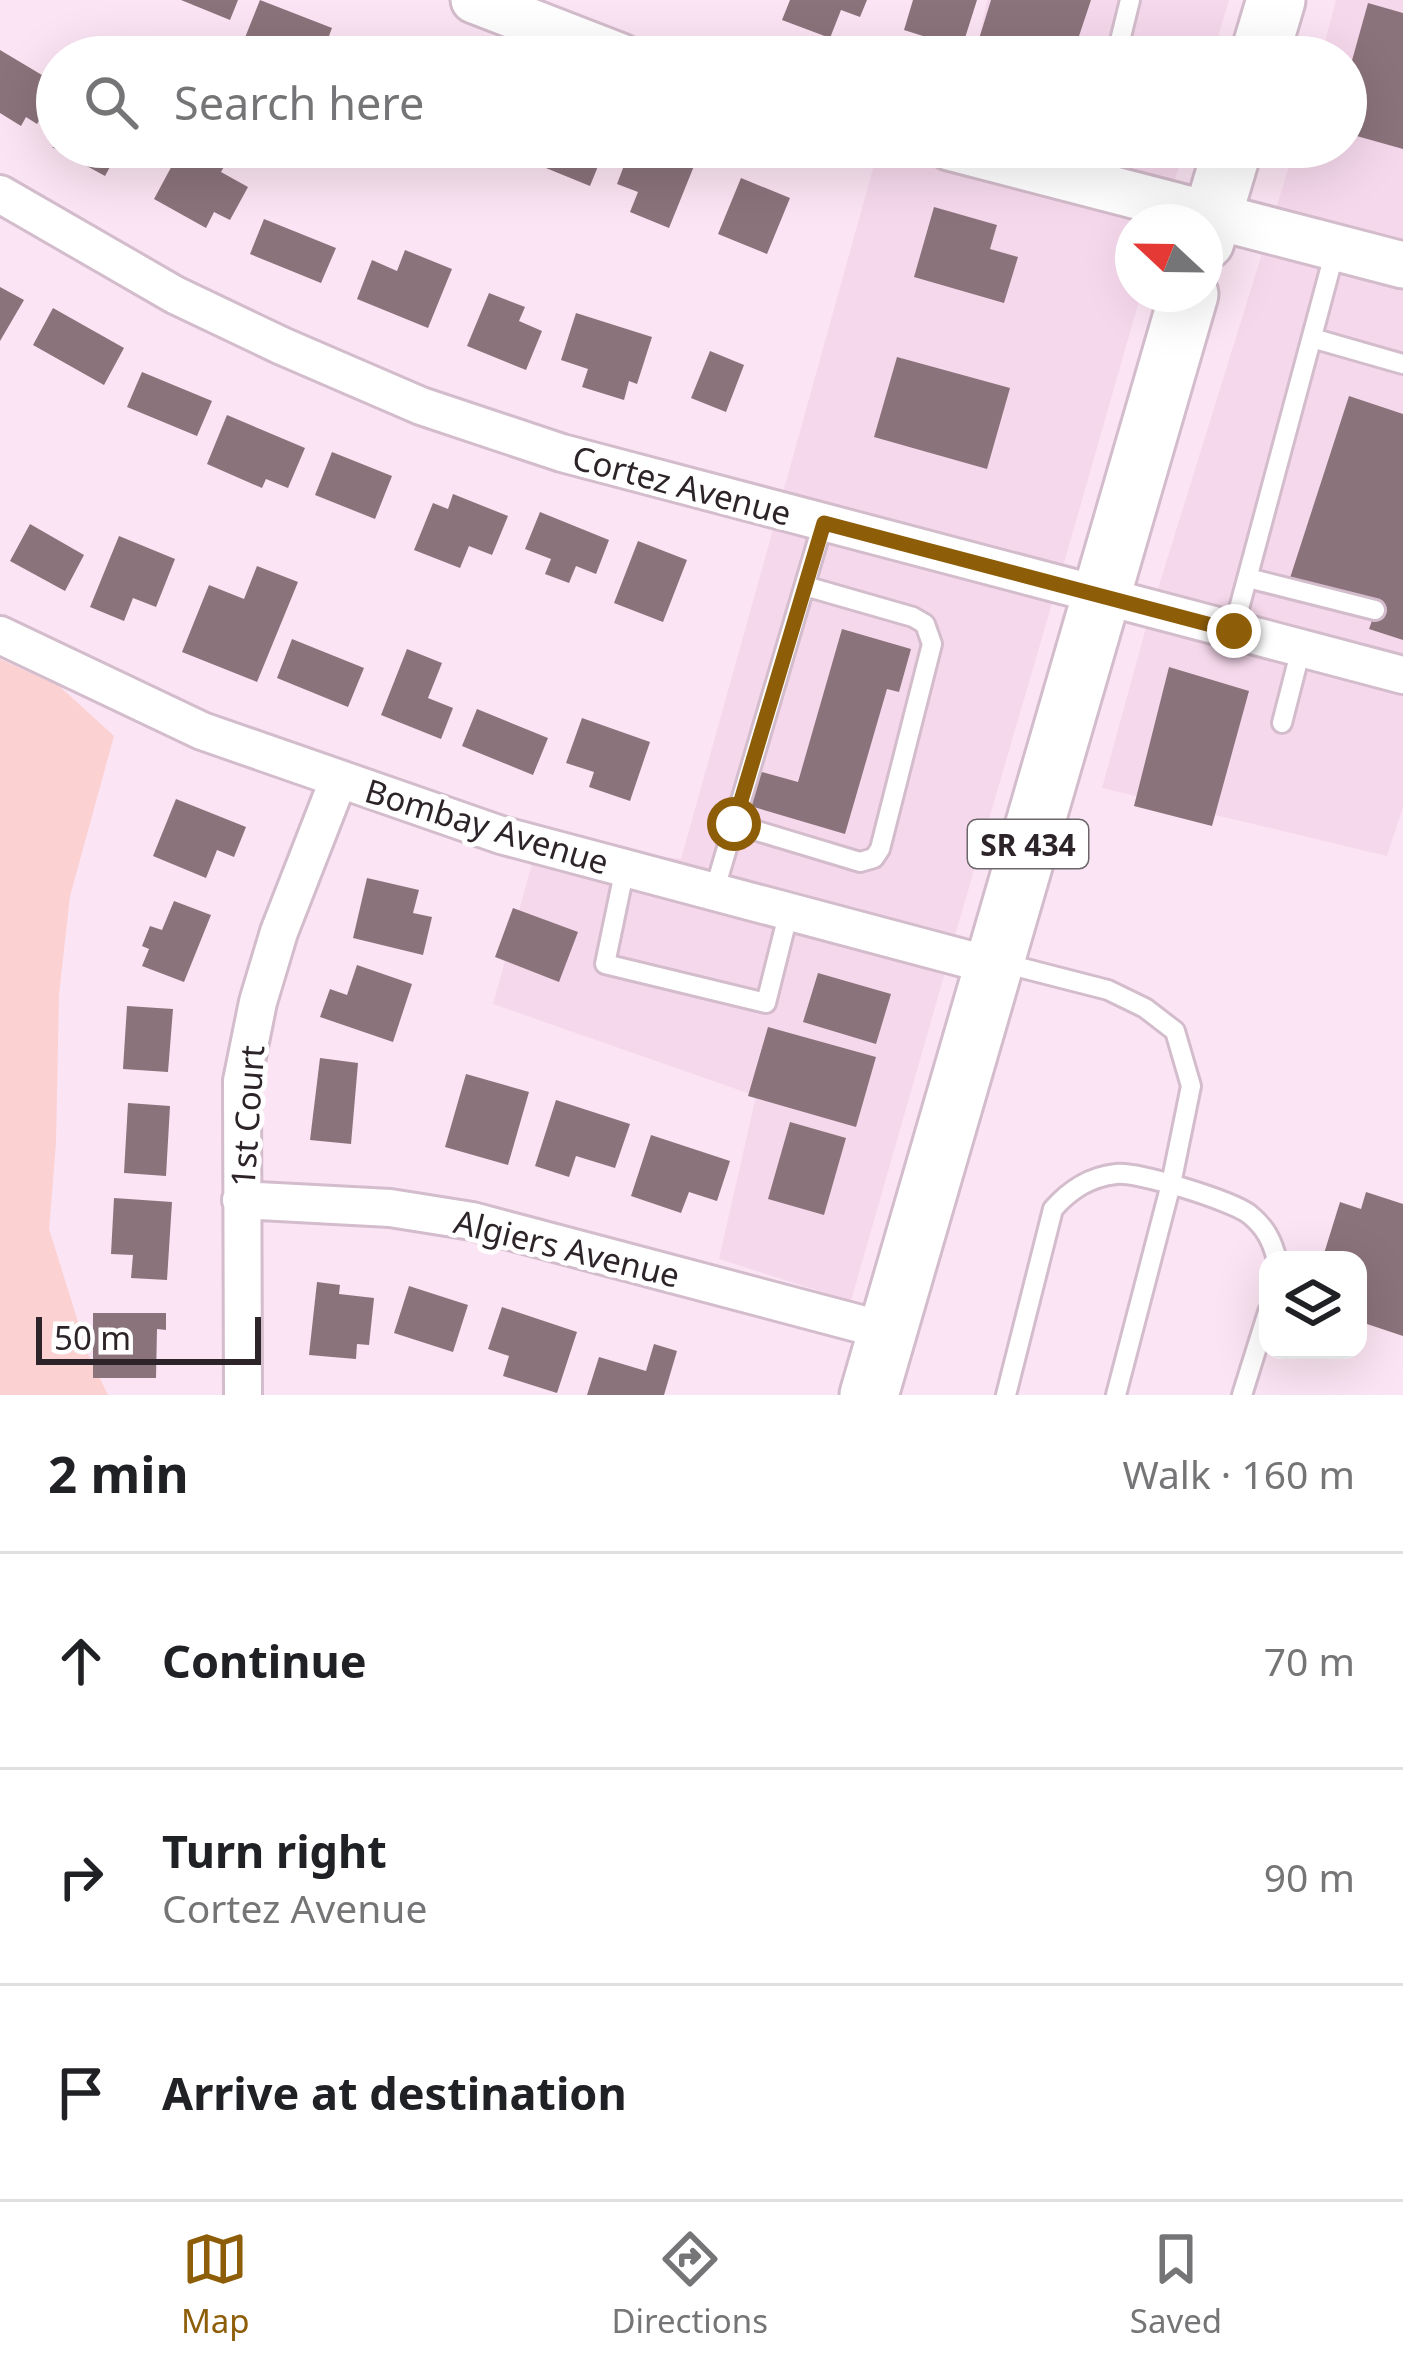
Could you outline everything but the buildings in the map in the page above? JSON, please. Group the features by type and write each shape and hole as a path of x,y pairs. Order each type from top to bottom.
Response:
{"main road":[{"path":"1265,36 1276,0"},
{"path":"1216,204 1227,168"},
{"name":"SR 434","path":"868,1395 1184,312"}],"street":[{"path":"474,0 567,36"},
{"path":"1041,168 1142,204"},
{"name":"Cortez Avenue","path":"0,194 175,295 422,406 562,453 1403,675"},
{"path":"1223,230 1336,247 1403,265"},
{"name":"Bombay Avenue","path":"0,635 202,731 501,835 994,963"},
{"name":"1st Court","path":"243,1395 242,1081 279,932 338,781"},
{"name":"Algiers Avenue","path":"241,1201 371,1206 472,1221 887,1331"}],"lane":[{"path":"1121,36 1130,0"},
{"path":"1234,631 1336,247"},
{"path":"1312,338 1403,364"},
{"path":"714,892 824,523"},
{"path":"1248,578 1376,610"},
{"path":"734,824 860,862 874,859 880,849 932,644 925,624 914,617 805,586"},
{"path":"1282,723 1301,649"},
{"path":"625,868 605,964 766,1003 789,911"},
{"path":"994,963 1108,990 1145,1009 1175,1031 1191,1086 1171,1184 1116,1395"},
{"path":"1006,1395 1053,1209 1073,1187 1118,1173 1171,1184 1246,1211 1271,1237 1275,1251"},
{"path":"1242,1395 1259,1341"}],"shaded area":[{"path":"987,0 1229,0 1218,36 979,36"},
{"path":"1336,0 1403,0 1403,248 1274,215 1289,168 1367,168 1367,36 1327,36"},
{"path":"873,168 963,168 1115,206 1115,312 1136,312 1062,570 782,496"},
{"path":"1091,168 1178,168 1172,189"},
{"path":"1265,244 1403,280 1403,659 1156,595"},
{"path":"774,526 1053,600 954,939 615,850 681,859"},
{"path":"1147,624 1403,691 1403,807 1387,856 1102,788"},
{"path":"0,659 59,686 114,736 70,896 59,994 49,1229 88,1354 108,1395 0,1395"},
{"path":"533,860 946,969 851,1301 719,1259 756,1096 493,1004"}],"route":[{"path":"734,824 824,523 1234,631"}]}
